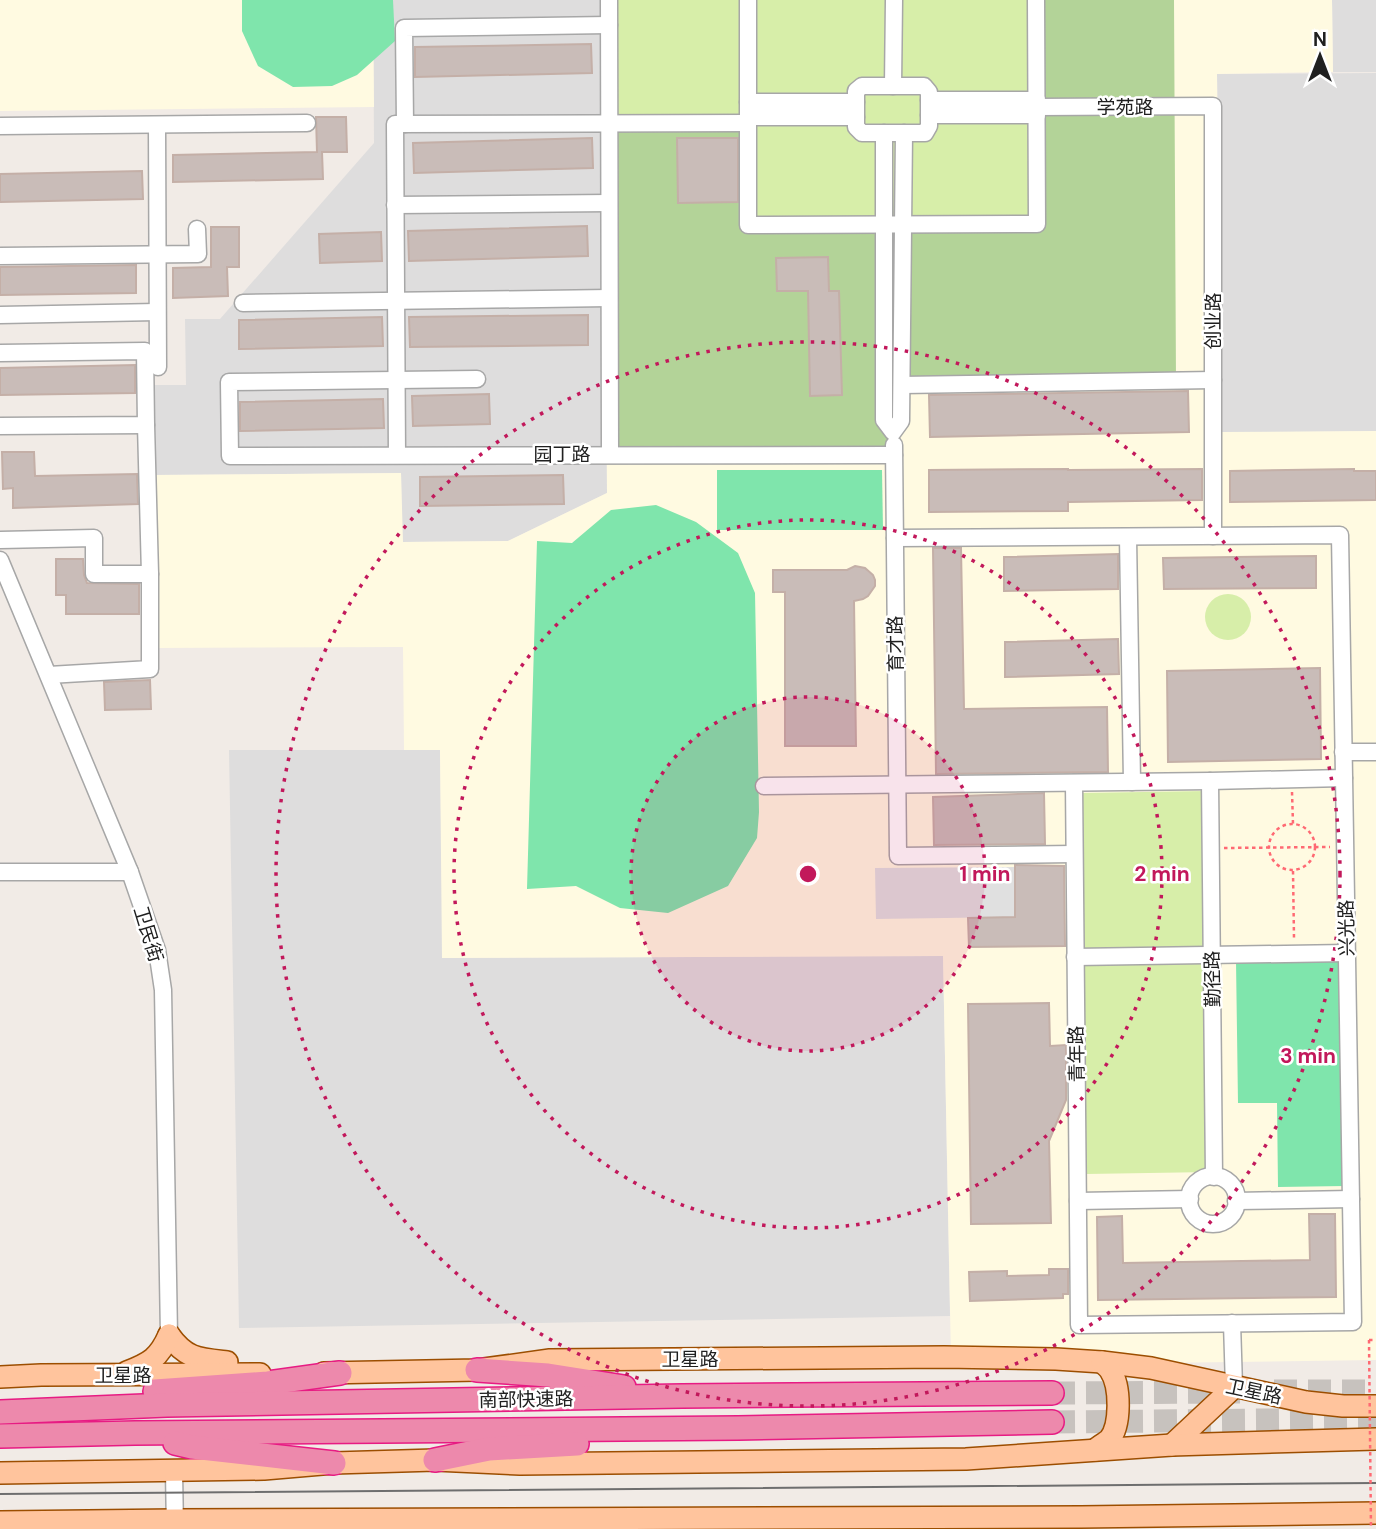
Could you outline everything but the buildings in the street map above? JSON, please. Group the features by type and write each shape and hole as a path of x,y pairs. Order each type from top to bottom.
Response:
{"highway":[{"path":"477,1370 548,1375 682,1396"},
{"path":"83,1408 148,1392 268,1383 340,1373"},
{"name":"南部快速路","path":"4,1412 83,1408 682,1396 1052,1393"},
{"name":"南部快速路","path":"1,1436 1052,1422"},
{"path":"435,1460 489,1449 634,1440 738,1428"},
{"path":"135,1433 192,1447 334,1463"}],"main road":[{"path":"169,1335 178,1348 201,1360 228,1362 267,1374"},
{"path":"119,1375 150,1362 162,1350 169,1335"},
{"name":"卫星路","path":"0,1377 477,1370 550,1360 944,1357 1056,1359 1151,1368 1306,1402 1376,1406"},
{"path":"1095,1450 1108,1441 1114,1431 1117,1416 1115,1382 1111,1371 1102,1362"},
{"path":"1172,1445 1234,1387"},
{"path":"0,1473 174,1472 435,1460 520,1464 966,1459 1172,1445 1376,1439"},
{"path":"0,1522 1081,1523 1376,1513"}],"street":[{"path":"609,0 610,454"},
{"path":"748,0 748,225 1037,224 1036,0"},
{"path":"893,86 894,0"},
{"path":"405,124 404,28 609,25"},
{"path":"862,86 893,86 924,86 929,92 929,126 925,133 862,133 856,127 856,91 862,86"},
{"name":"学苑路","path":"929,107 1213,106"},
{"name":"创业路","path":"1213,106 1213,536"},
{"path":"397,456 395,124 609,124 856,109"},
{"path":"0,126 307,123"},
{"path":"157,125 158,367"},
{"name":"育才路","path":"884,133 884,420 893,432 894,455 898,856 1074,854"},
{"name":"育才路","path":"893,432 901,421 904,133"},
{"path":"395,205 609,203"},
{"path":"0,256 198,254 197,229"},
{"path":"243,303 610,298"},
{"path":"0,315 158,312"},
{"path":"0,353 145,351 150,669 49,675"},
{"path":"397,380 477,379"},
{"name":"园丁路","path":"397,380 229,382 230,456 894,455"},
{"path":"902,385 1213,380"},
{"path":"0,426 146,425"},
{"name":"兴光路","path":"1213,536 1340,535 1353,1322 1233,1323"},
{"path":"894,538 1213,536"},
{"path":"1128,537 1132,782"},
{"path":"0,540 94,538 94,574 150,574"},
{"name":"卫民街","path":"0,560 130,872 157,950 163,990 169,1335"},
{"path":"1343,752 1376,752"},
{"path":"764,786 1344,778"},
{"name":"勤径路","path":"1210,781 1214,1177"},
{"name":"青年路","path":"1074,783 1079,1325 1233,1323"},
{"path":"0,872 130,872"},
{"path":"1075,957 1347,953"},
{"path":"1214,1177 1226,1180 1232,1185 1236,1192 1236,1207 1233,1214 1221,1223 1213,1224 1199,1219 1189,1199 1196,1184 1202,1179 1214,1177"},
{"path":"1078,1201 1189,1199"},
{"path":"1236,1201 1351,1199"},
{"path":"1233,1323 1234,1387"},
{"path":"174,1472 175,1524"}],"path":[{"path":"1292,779 1293,824"},
{"path":"1293,824 1307,830 1315,847 1312,859 1307,865 1293,871 1278,867 1269,855 1268,847 1269,840 1278,828 1293,824"},
{"path":"1210,848 1345,846"},
{"path":"1293,871 1294,954"},
{"path":"1371,1529 1369,1340 1376,1340"}],"shaded area":[{"path":"0,0 373,0 374,107 0,111"},
{"path":"373,0 604,0 607,493 508,541 402,542 401,473 153,475 152,385 186,385 185,319 220,319 374,143"},
{"path":"604,0 1332,0 1333,72 1217,74 1221,432 1376,431 1376,1360 1076,1364 951,1359 943,956 442,958 440,750 404,750 403,647 154,648 153,475 401,473 403,542 508,541 607,493"},
{"path":"1332,0 1376,0 1376,72 1333,72"},
{"path":"1376,73 1376,431 1221,433 1217,74"},
{"path":"229,750 440,750 443,958 943,956 950,1316 239,1328"},
{"path":"1015,867 1015,917 876,919 875,868"}],"green space":[{"path":"242,0 393,0 395,41 357,75 332,86 293,87 258,66 242,31"},
{"path":"609,0 1036,0 1037,224 748,225 609,124"},
{"path":"1036,0 1174,0 1176,381 902,385 894,455 610,454 609,124 748,123 748,225 1037,224"},
{"path":"717,470 882,470 883,530 717,530"},
{"path":"656,505 696,522 738,553 755,593 759,812 757,838 728,886 668,913 620,908 576,886 527,889 537,541 572,543 611,510"},
{"path":"1228,594 1244,601 1251,617 1244,633 1228,640 1212,633 1205,617 1212,601"},
{"path":"1206,791 1211,1172 1086,1174 1082,793"},
{"path":"1342,959 1345,1186 1278,1187 1277,1103 1238,1103 1236,961"}],"tunnel":[{"path":"1274,1391 1376,1391"},
{"path":"1052,1393 1240,1392"},
{"path":"1052,1422 1376,1419"}],"tram line":[{"path":"0,1494 1376,1483"}]}
